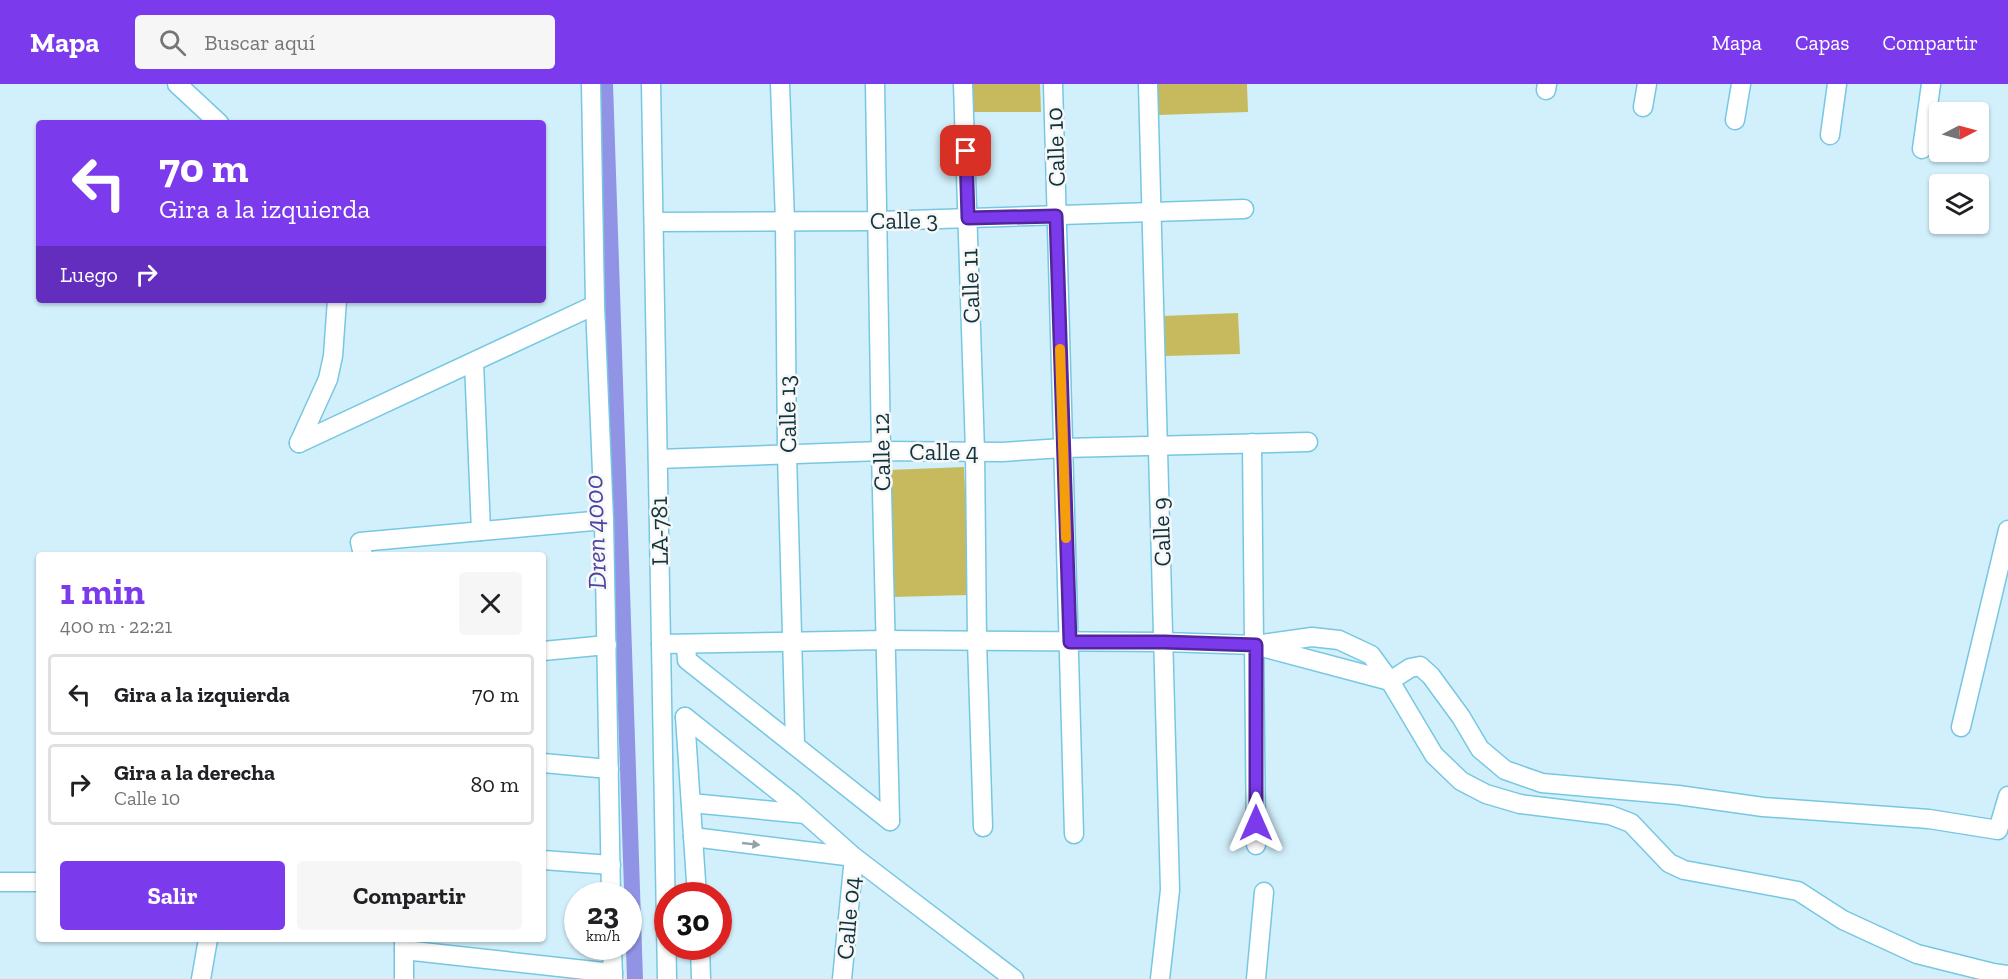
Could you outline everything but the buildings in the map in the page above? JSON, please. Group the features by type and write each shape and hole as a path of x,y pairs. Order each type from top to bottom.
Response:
{"street":[{"path":"177,84 216,120"},
{"path":"591,84 595,305 604,520 611,882"},
{"name":"LA-781","path":"651,84 667,979"},
{"name":"Calle 13","path":"780,84 785,221 787,454 795,744"},
{"name":"Calle 12","path":"795,744 890,821 875,84"},
{"name":"Calle 11","path":"963,84 975,451 977,641 983,827"},
{"name":"Calle 10","path":"1053,84 1074,834"},
{"name":"Calle 9","path":"1148,84 1170,890 1160,979"},
{"path":"1643,107 1647,84"},
{"path":"1735,120 1741,84"},
{"path":"1830,135 1838,84"},
{"path":"1922,149 1930,84"},
{"name":"Calle 3","path":"655,222 878,221 1244,209"},
{"path":"337,303 333,356 328,379 299,443 595,305"},
{"path":"474,362 481,531"},
{"name":"Calle 4","path":"658,459 881,451 975,451 1308,442"},
{"path":"1252,443 1256,645 1256,845"},
{"path":"362,552 360,542 604,520"},
{"path":"1962,727 2008,530"},
{"path":"661,644 886,640 1256,645 1312,637 1339,640 1371,655 1390,681 1434,755 1461,781 1486,794 1520,804 1610,814 1631,823 1669,863 1684,870 1798,891 1844,920 1917,954 2008,975"},
{"path":"686,644 687,660 795,744"},
{"path":"546,651 607,645"},
{"path":"1256,645 1390,681 1410,668 1420,666 1431,676 1449,700 1480,749 1505,770 1542,783 1677,795 1763,807 1929,819 1998,830 2008,796"},
{"path":"696,882 685,717 805,814 854,857 1014,979"},
{"path":"546,763 609,769"},
{"path":"691,803 805,814"},
{"path":"693,837 854,857"},
{"name":"Calle 04","path":"842,979 854,857"},
{"path":"546,860 611,865"},
{"path":"0,882 36,882"},
{"path":"1256,979 1264,892"},
{"path":"201,979 207,942"},
{"path":"404,979 404,944 613,976 612,960"},
{"path":"700,960 701,979"}],"shaded area":[{"path":"971,84 1040,84 1041,112 972,112"},
{"path":"1156,84 1247,84 1248,112 1158,115"},
{"path":"1238,313 1240,354 1164,356 1162,316"},
{"path":"964,467 969,595 892,597 888,470"}],"waterway":[{"name":"Dren 4000","path":"605,84 635,979"}],"slow traffic":[{"path":"1060,349 1066,538"}],"route":[{"path":"966,151 968,218 1056,216 1070,642 1256,645 1256,823"}]}
